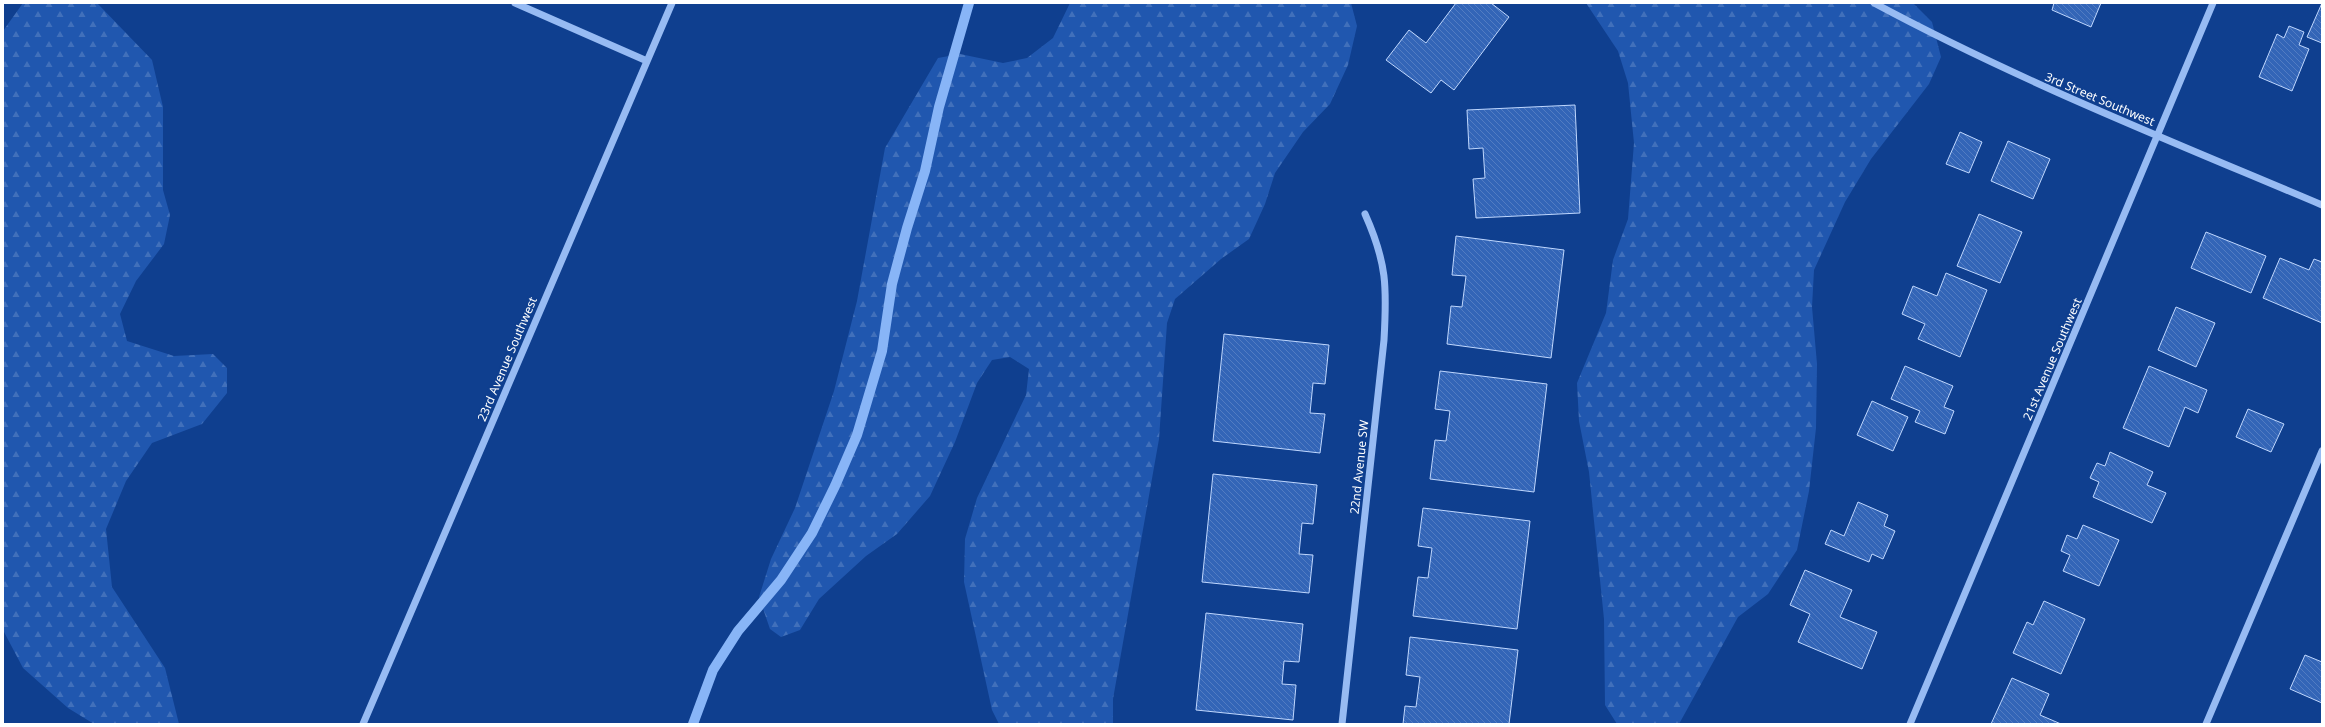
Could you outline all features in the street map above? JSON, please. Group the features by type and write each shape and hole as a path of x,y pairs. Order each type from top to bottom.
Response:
{"street":[{"path":"514,3 647,61"},
{"name":"23rd Avenue Southwest","path":"363,724 672,3"},
{"name":"3rd Street Southwest","path":"1874,3 1941,39 2019,76 2322,205"},
{"name":"21st Avenue Southwest","path":"1910,724 2213,3"},
{"name":"22nd Avenue SW","path":"1342,724 1385,317 1386,290 1382,260 1365,214"},
{"path":"2206,724 2322,451"}],"green space":[{"path":"23,3 97,3 152,60 163,107 163,190 170,215 164,244 136,281 120,314 127,341 174,356 213,354 227,368 227,393 202,424 152,443 126,481 106,529 112,587 165,668 179,724 94,724 68,708 23,668 3,630 3,31"},
{"path":"1070,3 1351,3 1357,26 1348,65 1330,104 1303,132 1275,173 1265,204 1249,239 1221,259 1175,299 1167,323 1159,439 1113,699 1113,724 999,724 992,710 964,582 965,539 977,498 1026,395 1029,369 1010,357 992,360 977,383 955,442 930,496 897,534 866,556 819,599 800,630 781,637 770,629 759,597 771,559 795,508 834,391 857,301 885,148 938,58 960,54 1003,63 1027,58 1053,38"},
{"path":"1586,3 1913,3 1932,22 1941,57 1929,84 1871,159 1845,202 1814,270 1812,307 1817,364 1816,428 1809,491 1797,550 1768,594 1738,617 1679,724 1617,724 1605,705 1604,619 1589,472 1579,421 1577,383 1606,313 1613,260 1628,219 1634,143 1628,83 1618,51"}],"building":[{"path":"1456,3 1491,3 1509,17 1454,90 1441,80 1431,93 1386,60 1409,30 1426,43"},
{"path":"2054,3 2101,3 2091,27 2052,10"},
{"path":"2322,3 2322,43 2307,37"},
{"path":"2289,26 2304,32 2299,45 2309,49 2292,91 2259,77 2277,34 2284,38"},
{"path":"1575,105 1580,213 1476,218 1473,179 1485,178 1483,148 1469,149 1467,110"},
{"path":"1960,132 1982,142 1969,173 1946,164"},
{"path":"2008,141 2050,159 2033,199 1991,181"},
{"path":"1979,214 2022,232 2000,283 1957,266"},
{"path":"2206,232 2266,256 2251,293 2191,268"},
{"path":"1456,236 1564,250 1551,358 1447,344 1451,306 1462,307 1466,276 1452,275"},
{"path":"2280,258 2309,270 2314,259 2322,262 2322,323 2263,298"},
{"path":"1946,273 1987,290 1960,357 1918,339 1925,324 1902,314 1913,286 1937,296"},
{"path":"2176,307 2215,323 2196,367 2158,350"},
{"path":"1224,334 1329,345 1325,384 1313,383 1310,413 1325,414 1320,453 1213,441"},
{"path":"1905,366 1953,386 1944,407 1954,411 1945,434 1915,422 1920,411 1891,399"},
{"path":"2149,366 2207,390 2198,413 2185,407 2169,447 2123,428"},
{"path":"1440,371 1547,384 1534,492 1430,479 1435,440 1446,441 1450,411 1435,409"},
{"path":"1872,401 1908,417 1893,451 1857,435"},
{"path":"2248,409 2284,424 2271,452 2236,437"},
{"path":"2110,452 2153,472 2147,485 2166,493 2152,523 2093,497 2099,482 2090,478 2097,463 2105,466"},
{"path":"1213,474 1317,485 1313,524 1302,523 1299,554 1313,555 1309,593 1202,582"},
{"path":"1858,502 1888,515 1884,526 1895,531 1883,559 1872,554 1869,562 1825,544 1831,530 1844,536"},
{"path":"1423,508 1530,521 1517,629 1413,616 1418,577 1428,578 1432,548 1418,546"},
{"path":"2083,525 2119,540 2099,586 2063,571 2070,555 2061,551 2067,535 2077,539"},
{"path":"1805,570 1852,590 1840,617 1877,632 1862,669 1798,642 1810,614 1790,605"},
{"path":"2044,601 2085,619 2061,674 2013,653 2027,622 2033,625"},
{"path":"1206,613 1303,624 1299,662 1284,661 1282,684 1296,685 1293,720 1196,710"},
{"path":"1410,637 1518,650 1509,724 1403,724 1405,706 1416,707 1420,677 1406,675"},
{"path":"2305,655 2322,662 2322,703 2290,689"},
{"path":"2012,678 2049,694 2040,715 2061,724 1991,724"}],"waterway":[{"path":"693,724 713,670 738,631 781,580 812,533 835,486 857,435 882,351 892,284 907,228 925,171 939,107 969,3"}]}
